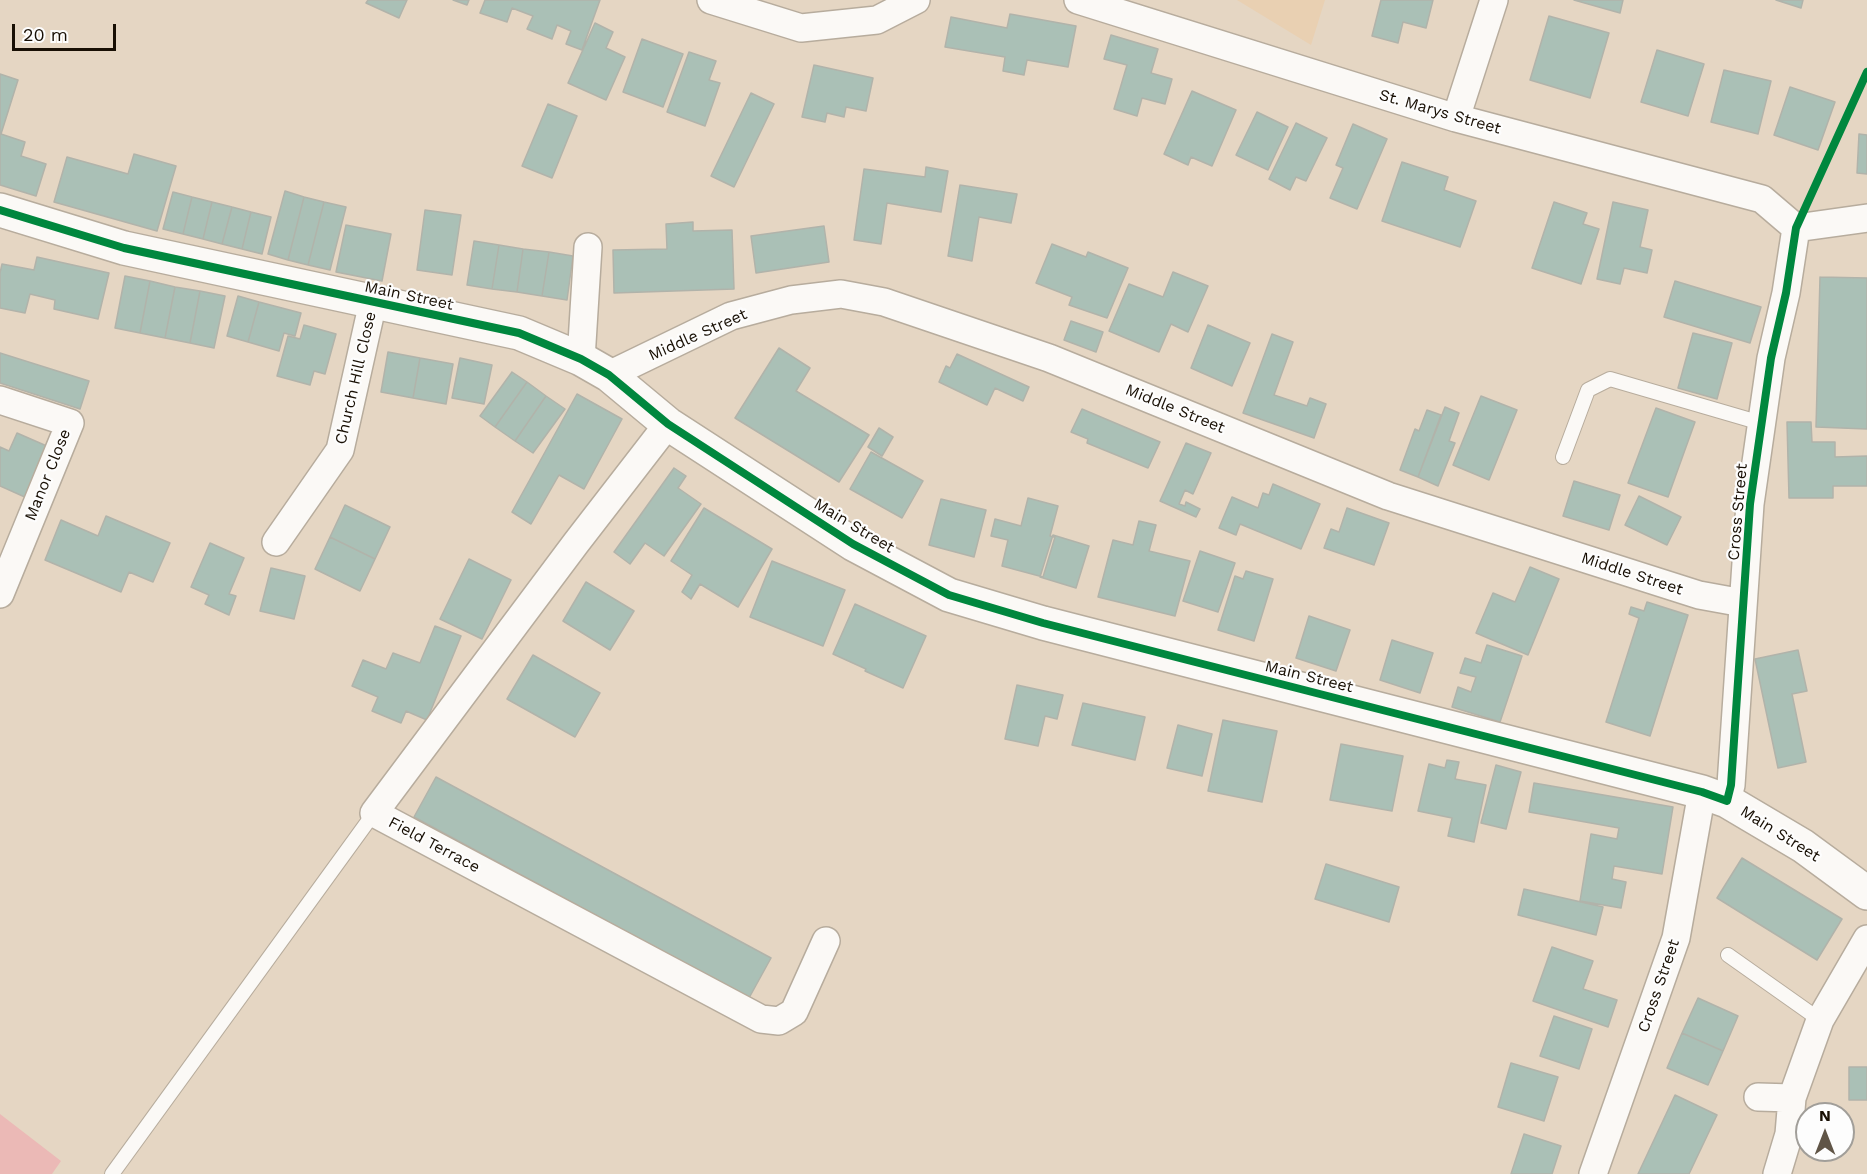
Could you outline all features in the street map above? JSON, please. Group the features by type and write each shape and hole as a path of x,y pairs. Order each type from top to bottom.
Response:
{"street":[{"path":"711,0 801,28 876,20 916,0"},
{"name":"St. Marys Street","path":"1078,0 1456,118 1762,199 1796,228"},
{"path":"1456,118 1494,0"},
{"name":"Main Street","path":"0,210 124,248 519,333 595,367 668,424 853,544 949,595 1043,623 1714,796 1803,846 1867,893"},
{"path":"1796,228 1867,218"},
{"name":"Cross Street","path":"1593,1174 1676,938 1714,796 1731,785 1750,504 1771,358 1786,293 1796,228"},
{"path":"588,247 595,367"},
{"name":"Middle Street","path":"595,367 731,316 791,300 841,294 884,302 1049,358 1388,496 1699,595 1743,603"},
{"name":"Church Hill Close","path":"276,542 340,450 373,302"},
{"name":"Manor Close","path":"0,400 70,423 0,594"},
{"name":"Field Terrace","path":"668,424 569,552 374,813 760,1018 779,1021 794,1012 826,941"},
{"path":"1777,1174 1789,1134 1792,1098 1820,1020 1867,939"},
{"path":"1758,1097 1792,1098"}],"lane":[{"path":"1563,457 1588,390 1610,379 1761,423"},
{"path":"112,1174 374,813"},
{"path":"1728,955 1820,1020"}],"shaded area":[{"path":"1237,0 1325,0 1311,45"},
{"path":"0,1114 61,1161 52,1174 0,1174"}],"building":[{"path":"368,0 407,0 399,18 366,3"},
{"path":"453,0 469,0 467,5"},
{"path":"485,0 600,0 582,50 566,44 571,31 557,25 552,39 527,29 533,16 512,8 507,22 480,13"},
{"path":"1381,0 1433,0 1426,28 1403,22 1398,43 1372,36"},
{"path":"1574,0 1623,0 1620,13"},
{"path":"1776,0 1803,0 1801,8"},
{"path":"1010,14 1076,26 1068,67 1027,60 1024,75 1003,71 1005,57 945,47 951,17 1007,28"},
{"path":"1549,16 1609,33 1590,98 1530,80"},
{"path":"595,23 613,32 606,48 625,57 606,100 568,83"},
{"path":"1111,35 1158,49 1151,73 1172,79 1165,104 1142,98 1137,116 1114,109 1127,65 1104,59"},
{"path":"642,39 683,54 663,107 623,92"},
{"path":"1657,50 1704,64 1688,116 1641,102"},
{"path":"689,52 716,61 709,80 720,83 705,126 667,112"},
{"path":"814,65 873,78 866,111 846,107 844,117 827,113 825,122 802,117"},
{"path":"1724,70 1771,81 1758,134 1711,122"},
{"path":"0,74 18,80 1,134 25,142 21,156 46,164 36,196 0,185"},
{"path":"1790,87 1835,102 1818,150 1774,135"},
{"path":"1192,91 1236,110 1212,166 1191,157 1188,165 1164,154"},
{"path":"751,93 774,104 734,187 711,176"},
{"path":"548,104 577,116 552,178 522,166"},
{"path":"1257,112 1288,127 1268,170 1236,155"},
{"path":"1296,123 1327,138 1306,181 1296,177 1290,190 1269,179"},
{"path":"1353,124 1387,139 1357,209 1330,198 1343,168 1336,165"},
{"path":"1859,134 1867,135 1867,174 1857,173"},
{"path":"134,154 176,166 157,231 54,202 67,157 128,174"},
{"path":"1402,162 1448,177 1444,190 1476,201 1460,247 1382,221"},
{"path":"926,167 948,171 941,212 887,203 881,244 854,240 864,169 925,177"},
{"path":"960,185 1017,194 1011,223 979,217 972,261 948,256"},
{"path":"285,191 304,197 288,260 268,254"},
{"path":"173,192 192,197 183,234 163,229"},
{"path":"192,197 212,202 203,239 183,234"},
{"path":"304,197 324,202 308,265 288,260"},
{"path":"212,202 232,207 222,244 203,239"},
{"path":"324,202 346,207 330,270 308,265"},
{"path":"1554,202 1587,213 1583,224 1599,229 1581,284 1532,268"},
{"path":"1613,202 1648,210 1640,247 1652,250 1647,273 1624,268 1620,284 1597,279"},
{"path":"232,207 251,212 242,249 222,244"},
{"path":"425,210 461,215 452,275 417,270"},
{"path":"251,212 271,217 262,254 242,249"},
{"path":"693,222 693,231 732,230 734,289 614,293 613,250 667,249 666,224"},
{"path":"346,225 391,234 382,281 336,272"},
{"path":"824,226 829,262 756,273 751,236"},
{"path":"474,241 499,245 492,289 467,285"},
{"path":"1052,244 1086,257 1088,252 1128,268 1107,318 1069,305 1072,297 1036,283"},
{"path":"499,245 523,249 517,292 492,289"},
{"path":"523,249 549,252 542,296 517,292"},
{"path":"549,252 573,256 567,300 542,296"},
{"path":"37,257 109,273 98,319 54,309 55,300 30,294 25,313 0,308 2,264 34,270"},
{"path":"1173,272 1208,286 1188,332 1171,324 1159,352 1109,331 1129,284 1163,297"},
{"path":"125,276 150,281 140,333 115,328"},
{"path":"1820,277 1867,278 1867,429 1816,427"},
{"path":"150,281 175,287 165,338 140,333"},
{"path":"1675,281 1761,307 1750,343 1664,317"},
{"path":"175,287 200,291 190,343 165,338"},
{"path":"200,291 225,296 214,348 190,343"},
{"path":"238,296 259,302 248,342 227,336"},
{"path":"259,302 301,313 295,336 284,333 279,351 248,342"},
{"path":"1071,321 1103,332 1096,352 1064,340"},
{"path":"304,325 336,334 325,374 314,371 310,385 277,376 288,336 300,339"},
{"path":"1208,325 1250,343 1232,386 1191,368"},
{"path":"1693,333 1732,343 1717,399 1678,388"},
{"path":"1272,334 1293,342 1274,395 1307,406 1310,398 1326,404 1314,438 1243,413"},
{"path":"779,348 810,368 796,391 869,435 839,482 735,418"},
{"path":"388,352 420,358 413,398 381,392"},
{"path":"0,353 89,381 80,409 0,383"},
{"path":"957,354 1029,387 1023,401 995,388 987,405 939,382 946,366 950,368"},
{"path":"420,358 453,364 446,404 413,398"},
{"path":"460,358 492,365 484,404 452,398"},
{"path":"512,372 527,382 495,427 480,416"},
{"path":"527,382 546,396 515,441 495,427"},
{"path":"577,394 622,419 584,489 559,475 531,524 512,512"},
{"path":"546,396 565,409 533,453 515,441"},
{"path":"1481,396 1517,410 1489,480 1453,465"},
{"path":"1445,407 1459,413 1449,441 1455,443 1438,486 1418,477"},
{"path":"1656,408 1695,422 1668,497 1628,483"},
{"path":"1082,409 1160,442 1148,468 1087,443 1088,439 1071,432"},
{"path":"1427,410 1441,415 1418,477 1400,470 1415,429 1419,431"},
{"path":"1787,422 1811,422 1812,442 1835,442 1835,457 1867,456 1867,486 1833,486 1833,498 1789,498"},
{"path":"879,428 893,437 882,456 868,447"},
{"path":"17,433 49,447 27,498 0,486 0,447 9,451"},
{"path":"1186,443 1211,453 1193,494 1185,490 1179,504 1185,506 1186,502 1200,509 1196,517 1160,501"},
{"path":"871,452 923,481 902,518 850,489"},
{"path":"674,468 686,476 678,488 701,504 664,556 645,543 630,564 614,552"},
{"path":"1574,481 1620,495 1609,530 1563,516"},
{"path":"1273,484 1320,504 1301,549 1240,524 1236,535 1219,528 1232,497 1258,508 1263,493 1269,495"},
{"path":"1639,496 1681,517 1667,545 1625,525"},
{"path":"1028,498 1058,506 1050,536 1055,537 1043,577 1002,566 1008,540 991,536 995,519 1021,526"},
{"path":"941,499 986,510 974,557 929,545"},
{"path":"345,505 390,527 375,559 330,537"},
{"path":"704,508 772,549 738,607 700,584 691,599 682,592 692,575 671,561"},
{"path":"1347,508 1389,523 1374,565 1324,548 1331,529 1339,532"},
{"path":"106,516 170,543 153,582 129,572 121,592 45,560 61,520 98,536"},
{"path":"1139,521 1156,525 1149,551 1190,561 1175,616 1098,597 1113,540 1133,545"},
{"path":"1053,535 1089,546 1076,588 1040,577"},
{"path":"330,537 375,559 360,591 315,569"},
{"path":"210,543 244,558 229,594 236,596 229,615 205,604 209,595 191,587"},
{"path":"1200,551 1235,563 1218,612 1183,601"},
{"path":"469,559 511,580 482,639 440,619"},
{"path":"772,561 845,590 823,646 750,617"},
{"path":"1530,567 1559,579 1528,655 1476,633 1493,593 1515,602"},
{"path":"271,568 305,576 294,619 260,611"},
{"path":"1246,571 1273,579 1254,641 1218,630 1235,576 1243,579"},
{"path":"586,582 634,611 610,650 563,621"},
{"path":"1647,602 1688,615 1650,736 1606,722 1639,618 1629,614 1631,607 1644,611"},
{"path":"855,604 926,636 903,688 833,654"},
{"path":"1309,616 1350,630 1336,671 1296,658"},
{"path":"435,626 461,636 427,720 406,711 401,723 372,711 378,697 352,686 363,660 386,669 393,653 420,663"},
{"path":"1392,640 1433,653 1420,693 1380,680"},
{"path":"1487,645 1522,656 1500,722 1452,707 1458,687 1471,692 1476,677 1460,673 1465,658 1481,663"},
{"path":"1798,650 1807,691 1792,694 1806,762 1778,768 1755,659"},
{"path":"533,655 600,693 575,737 507,699"},
{"path":"1017,685 1063,695 1057,719 1045,716 1038,746 1005,739"},
{"path":"1083,703 1145,717 1135,760 1072,745"},
{"path":"1223,720 1277,731 1262,802 1208,791"},
{"path":"1178,725 1212,734 1202,776 1167,768"},
{"path":"1341,744 1403,756 1392,811 1330,800"},
{"path":"1447,760 1459,762 1455,779 1486,785 1474,842 1448,836 1452,818 1418,811 1429,764 1445,768"},
{"path":"1496,765 1521,772 1506,829 1481,823"},
{"path":"436,777 771,958 749,998 414,817"},
{"path":"1534,783 1673,807 1662,874 1614,866 1612,879 1626,882 1621,908 1580,901 1591,834 1617,839 1619,828 1529,812"},
{"path":"1742,858 1842,919 1817,960 1717,898"},
{"path":"1326,864 1399,887 1389,922 1315,899"},
{"path":"1524,889 1603,907 1596,935 1518,915"},
{"path":"1552,947 1593,961 1583,989 1617,1000 1608,1027 1533,1001"},
{"path":"1698,998 1738,1016 1723,1051 1682,1033"},
{"path":"1554,1016 1592,1029 1579,1069 1540,1056"},
{"path":"1682,1033 1723,1051 1708,1085 1667,1068"},
{"path":"1511,1063 1558,1077 1544,1121 1498,1107"},
{"path":"1849,1067 1867,1067 1867,1100 1849,1100"},
{"path":"1675,1095 1717,1115 1689,1174 1638,1174"},
{"path":"1524,1134 1561,1146 1552,1174 1511,1174"}],"cycle path":[{"path":"0,210 124,248 519,333 581,359 609,375 668,424 853,544 949,595 1043,623 1702,792 1727,801 1731,785 1750,504 1771,358 1786,293 1796,228 1867,72"}]}
